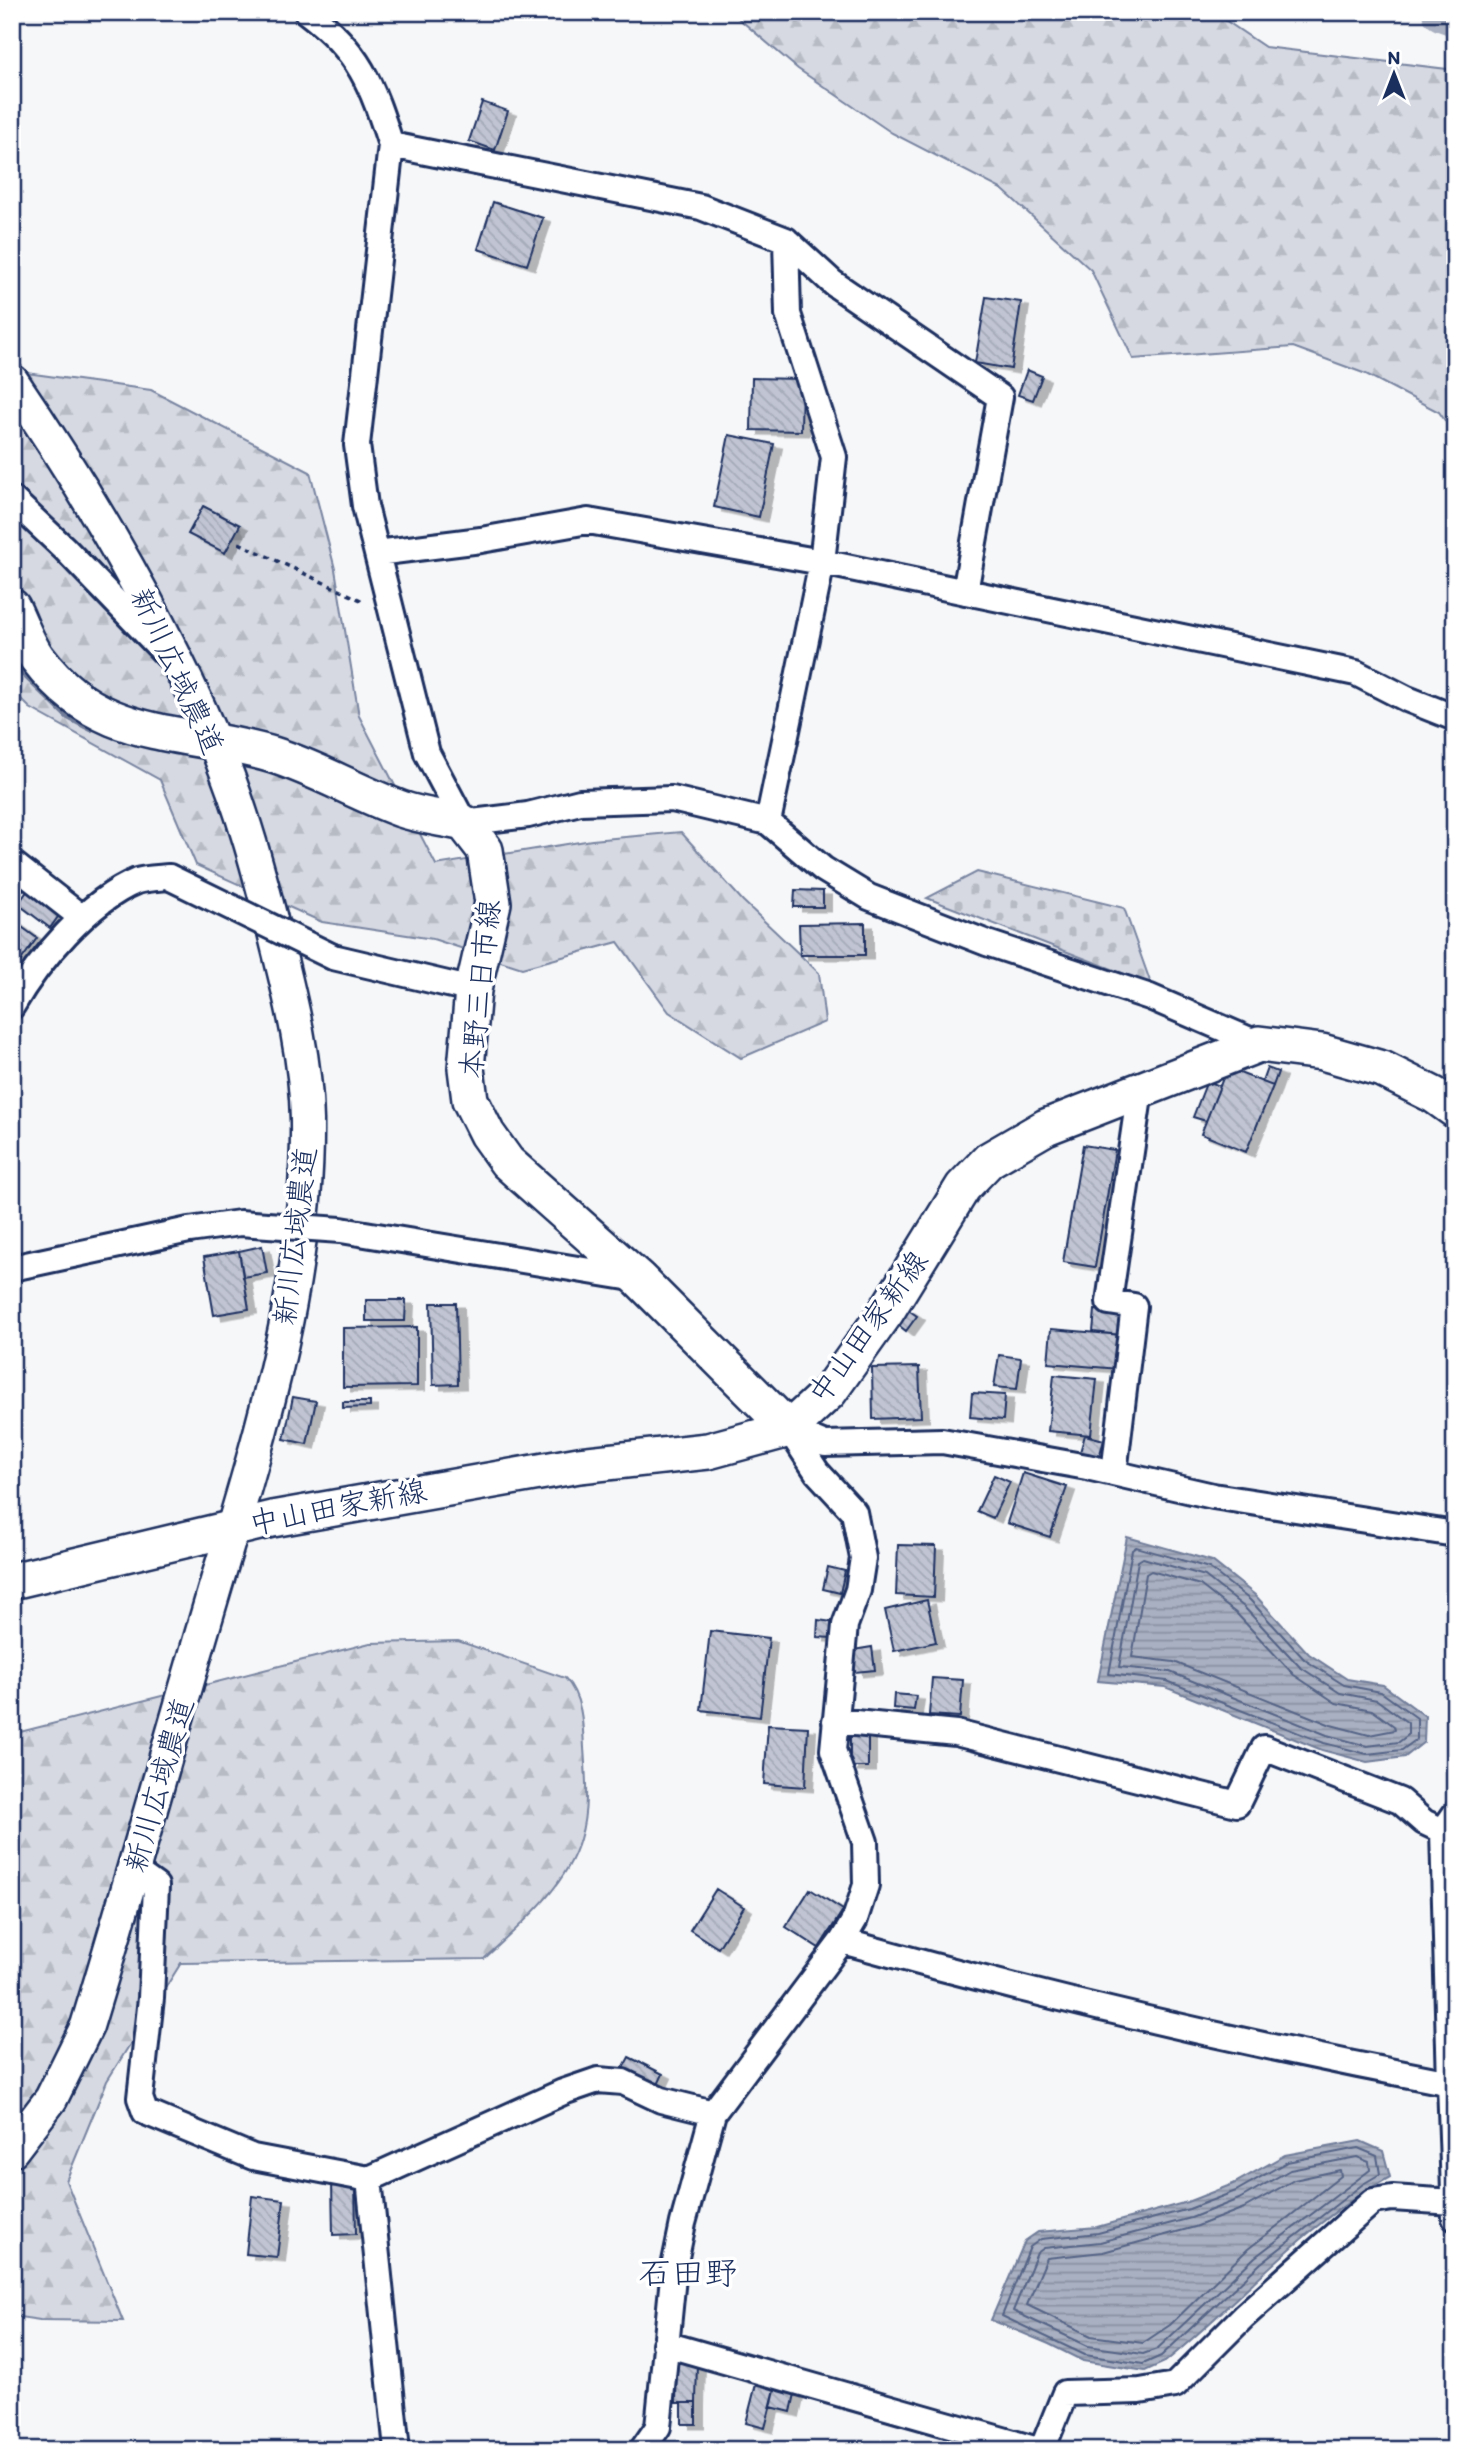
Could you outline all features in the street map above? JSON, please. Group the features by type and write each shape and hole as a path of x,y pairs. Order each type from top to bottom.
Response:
{"main road":[{"path":"12,607 36,657 62,687 109,719 163,735 214,741 320,771 402,809 464,823"},
{"name":"本野三日市線","path":"464,823 485,850 493,903 473,990 466,1068 470,1100 487,1134 507,1162 639,1279 789,1429"},
{"name":"中山田家新線","path":"12,1581 235,1526 553,1469 708,1451 789,1429 829,1392 886,1312 963,1187 989,1160 1046,1127 1259,1044 1322,1052 1382,1069 1434,1095 1455,1110"}],"street":[{"path":"307,12 358,61 379,106 391,145 358,445 365,506 427,753 464,823 528,815 580,802 672,799 768,822 823,869 869,897 987,943 1150,997 1259,1044"},
{"path":"391,145 701,207 786,240 833,283 1000,397 965,592"},
{"path":"768,822 822,562 834,457 788,314 786,240"},
{"name":"新川広域農道","path":"12,381 57,447 117,547 214,741 260,873 296,1017 307,1118 303,1217 293,1298 235,1526 87,2026 51,2099 12,2150"},
{"path":"12,499 65,549 177,665"},
{"path":"377,553 481,540 588,521 822,562 1356,673 1407,699 1455,718"},
{"path":"12,863 81,917"},
{"path":"12,1006 24,986 81,917 137,881 169,877 333,957 473,990"},
{"path":"1114,1474 1134,1306 1109,1302 1140,1090"},
{"path":"12,1268 188,1230 240,1223 341,1230 639,1279"},
{"path":"789,1429 825,1444 942,1441 1213,1496 1455,1534"},
{"path":"642,2450 657,2427 665,2344 683,2223 713,2113 842,1941 855,1919 866,1885 865,1842 833,1749 845,1625 858,1590 863,1558 854,1512 817,1472 789,1429"},
{"path":"835,1721 957,1733 1237,1804 1264,1748 1400,1801 1424,1822 1449,1822 1450,2083 1455,2218"},
{"path":"135,1871 156,1886 151,1998 140,2098 145,2112 253,2157 369,2179 563,2092 598,2080 624,2082 661,2101 713,2113"},
{"path":"842,1941 952,1972 1263,2048 1450,2083"},
{"path":"369,2179 397,2450"},
{"path":"665,2344 1040,2450 1065,2393 1140,2391 1175,2385 1244,2316 1373,2201 1392,2198 1454,2202"}],"path":[{"path":"239,543 393,615"}],"green space":[{"path":"731,12 1213,12 1265,47 1455,70 1455,435 1439,412 1366,374 1293,347 1133,359 1091,270 1003,190 892,133 798,69"},
{"path":"12,371 151,390 310,472 335,569 359,716 436,865 592,840 681,832 743,901 819,973 825,1022 741,1058 669,1012 618,942 522,968 433,939 322,922 196,865 160,780 30,708 12,690"},
{"path":"977,872 1124,908 1151,984 927,898"},
{"path":"458,1641 565,1678 575,1693 583,1729 586,1805 580,1839 564,1874 527,1919 484,1959 181,1963 107,2081 66,2181 123,2321 40,2320 12,2316 12,1734 370,1643"}],"water":[{"path":"1127,1537 1212,1561 1255,1595 1309,1654 1347,1679 1383,1685 1425,1716 1424,1742 1405,1757 1367,1762 1322,1750 1165,1687 1098,1681"},
{"path":"1360,2141 1383,2151 1390,2177 1329,2217 1301,2240 1165,2362 1145,2371 1083,2361 991,2320 1025,2241 1038,2232 1097,2227 1187,2202 1233,2184 1285,2155"}],"building":[{"path":"482,102 508,111 495,150 469,141"},
{"path":"493,202 543,218 527,265 478,249"},
{"path":"986,297 1021,302 1011,369 975,363"},
{"path":"1027,370 1042,376 1033,400 1018,395"},
{"path":"752,378 802,379 801,431 751,430"},
{"path":"729,435 774,444 759,517 714,507"},
{"path":"203,506 240,525 225,553 188,534"},
{"path":"28,890 60,914 50,928 18,904"},
{"path":"795,890 823,891 823,907 794,907"},
{"path":"12,920 37,938 12,973"},
{"path":"865,923 865,955 800,955 799,924"},
{"path":"1227,1068 1273,1086 1246,1152 1201,1134"},
{"path":"1267,1068 1278,1072 1273,1086 1262,1082"},
{"path":"1207,1081 1220,1086 1206,1121 1193,1117"},
{"path":"1083,1145 1115,1150 1095,1267 1063,1262"},
{"path":"262,1246 267,1273 243,1277 239,1251"},
{"path":"239,1251 249,1309 214,1315 204,1257"},
{"path":"366,1300 406,1300 405,1321 366,1321"},
{"path":"431,1303 456,1303 458,1384 433,1385"},
{"path":"907,1309 917,1316 906,1331 897,1324"},
{"path":"1095,1310 1124,1312 1122,1335 1093,1332"},
{"path":"417,1327 417,1386 343,1387 343,1328"},
{"path":"1051,1329 1122,1335 1119,1369 1048,1363"},
{"path":"999,1355 1021,1358 1017,1389 994,1387"},
{"path":"919,1367 921,1417 873,1419 872,1368"},
{"path":"1054,1375 1097,1379 1091,1435 1048,1431"},
{"path":"972,1393 1005,1395 1003,1420 970,1417"},
{"path":"293,1397 316,1401 307,1444 284,1439"},
{"path":"343,1402 370,1402 370,1407 343,1408"},
{"path":"1085,1435 1104,1440 1099,1457 1080,1452"},
{"path":"1023,1473 1067,1487 1050,1537 1007,1523"},
{"path":"994,1475 1010,1482 993,1518 977,1511"},
{"path":"898,1545 936,1546 934,1597 896,1595"},
{"path":"828,1567 845,1571 840,1593 823,1589"},
{"path":"927,1600 936,1642 894,1651 885,1610"},
{"path":"818,1620 833,1622 832,1638 817,1637"},
{"path":"710,1631 769,1638 760,1717 701,1710"},
{"path":"872,1647 875,1670 855,1672 853,1650"},
{"path":"932,1678 963,1680 960,1717 929,1715"},
{"path":"894,1694 916,1696 914,1710 893,1708"},
{"path":"768,1725 808,1727 805,1787 764,1784"},
{"path":"850,1736 868,1736 868,1767 850,1767"},
{"path":"716,1889 744,1907 718,1948 690,1930"},
{"path":"810,1889 843,1910 819,1948 786,1927"},
{"path":"629,2057 663,2074 656,2089 621,2072"},
{"path":"332,2182 355,2182 356,2234 333,2235"},
{"path":"252,2196 284,2200 277,2257 246,2254"},
{"path":"677,2362 697,2362 696,2403 676,2403"},
{"path":"757,2380 776,2385 765,2428 746,2423"},
{"path":"776,2385 796,2389 791,2412 771,2407"},
{"path":"682,2403 696,2403 696,2424 682,2424"},
{"path":"668,2442 692,2442 692,2450 668,2450"}],"waterway":[{"path":"1441,12 1455,17"},
{"path":"12,663 68,717 91,729"}],"district":[{"name":"石田野","path":"688,2272"}]}
